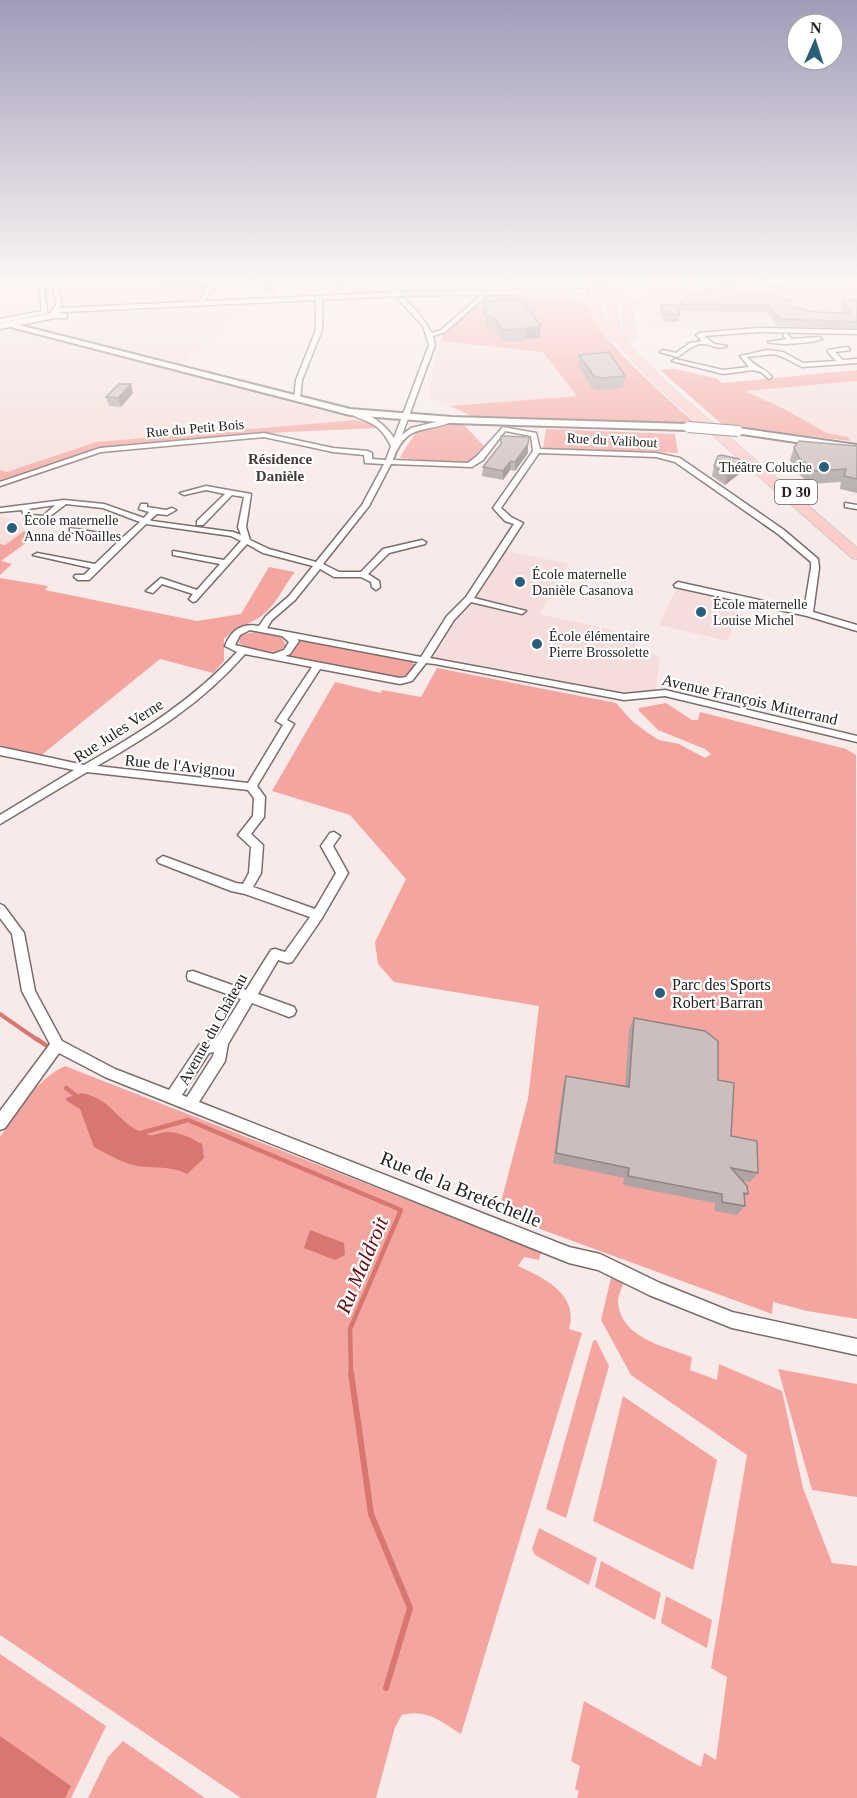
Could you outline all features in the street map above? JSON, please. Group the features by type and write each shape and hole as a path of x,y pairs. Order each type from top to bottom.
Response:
{"main road":[{"path":"636,363 664,382"},
{"name":"D 30","path":"645,363 857,555"},
{"path":"649,363 664,382"},
{"name":"D 30","path":"664,382 857,545"}],"street":[{"path":"163,363 350,412 380,423 386,428 394,445"},
{"path":"297,399 299,380 306,363"},
{"path":"262,629 319,565 365,506 388,462 425,363"},
{"path":"684,363 723,372 753,368 763,371 769,377"},
{"path":"707,368 713,363"},
{"path":"719,363 726,364"},
{"path":"749,363 753,368"},
{"path":"799,363 802,365 829,363"},
{"path":"802,365 799,368 806,374"},
{"path":"350,412 452,420 688,427 738,431 857,448"},
{"path":"394,445 413,429 452,420"},
{"path":"243,651 400,681 409,679 461,604 469,599 519,523 508,519 497,508 537,451 533,422"},
{"path":"388,462 468,465 480,458 503,429 534,434"},
{"name":"Rue du Petit Bois","path":"0,484 100,450 264,435 333,450 368,453 368,460 388,462"},
{"name":"Rue du Valibout","path":"537,451 656,455 677,460 781,532 815,561 816,568 808,599 809,614"},
{"path":"184,493 198,488 248,496 242,527 246,539"},
{"path":"200,523 230,493"},
{"path":"25,508 28,517 45,518 64,502"},
{"path":"0,510 64,502 104,506 146,521 233,534 284,558 319,565 337,575 363,574 375,581 376,587"},
{"path":"144,506 143,509 167,513 172,510"},
{"path":"78,577 86,578 155,511"},
{"path":"233,534 242,527"},
{"path":"74,530 126,540"},
{"path":"150,591 158,580 196,596 246,539"},
{"path":"363,574 386,551 422,542"},
{"path":"176,554 226,563"},
{"path":"40,556 39,564 47,565 56,559 97,567"},
{"path":"678,585 809,614 857,628"},
{"path":"469,599 522,611"},
{"name":"Avenue François Mitterrand","path":"243,651 230,646 232,637 240,630 250,627 624,697 665,693 857,739"},
{"path":"274,657 287,652 294,641 284,634"},
{"name":"Rue Jules Verne","path":"0,820 88,769 194,699 243,651"},
{"path":"246,889 255,873 257,845 243,836 258,817 260,797 251,787 289,724 281,721 317,666"},
{"name":"Rue de l'Avignou","path":"0,751 88,769 251,787"},
{"path":"163,860 235,888 246,889 318,915 342,873 327,846 334,836"},
{"path":"0,909 18,933 28,991 57,1045 0,1123"},
{"name":"Avenue du Château","path":"190,1104 219,1057 221,1043 275,954 288,958 318,915"},
{"path":"193,976 290,1011"},
{"path":"172,1097 204,1050 221,1043"},
{"name":"Rue de la Bretéchelle","path":"57,1045 110,1072 569,1255 600,1262 655,1289 732,1320 857,1347"}],"shaded area":[{"path":"0,363 145,363 356,420 96,442 7,472 0,470"},
{"path":"434,363 552,363 578,396 450,406 429,398"},
{"path":"551,363 630,363 697,424 471,416 450,406 577,396"},
{"path":"675,369 716,378 722,383 857,370 857,381 745,391 827,433 848,437 850,441 724,426 660,370"},
{"path":"857,381 857,443 850,441 848,437 827,433 782,408 744,391"},
{"path":"356,420 381,428 287,432 101,448 0,481 0,470 7,472 96,442"},
{"path":"463,424 484,446 467,464 400,458 413,438 424,428"},
{"path":"546,429 675,434 678,453 543,448"},
{"name":"École maternelle Anna de Noailles","path":"0,516 25,524 24,531 5,545 0,544"},
{"path":"24,531 37,535 1,561 12,564 0,575 0,544 5,545"},
{"name":"École élémentaire Pierre Brossolette","path":"502,550 569,564 539,614 615,631 660,658 655,692 624,697 424,660"},
{"path":"269,567 295,572 266,613 241,626 224,639 224,661 213,673 160,659 39,757 0,745 0,578 48,586 45,590 197,621 241,614"},
{"name":"École maternelle Louise Michel","path":"678,585 741,599 728,641 659,625"},
{"path":"254,632 281,637 286,645 277,651 264,652 239,643 241,635"},
{"path":"300,638 411,661 415,665 409,674 396,678 287,658"},
{"name":"Parc des Sports Robert Barran","path":"437,668 616,703 632,721 659,740 679,744 705,758 711,754 705,749 658,730 639,711 639,708 666,703 692,720 698,720 700,712 846,749 856,755 857,1319 807,1311 773,1302 772,1314 510,1218 501,1202 528,1099 539,1006 394,982 378,964 375,942 406,879 350,815 272,791 335,682 381,693 382,690 421,697"},
{"path":"65,1066 541,1252 539,1260 524,1257 518,1266 557,1289 569,1306 571,1317 569,1329 582,1333 461,1734 433,1717 419,1713 402,1715 395,1727 376,1798 241,1798 0,1635 0,1137 36,1088 54,1072"},
{"path":"81,1093 101,1101 138,1131 149,1135 165,1132 176,1133 202,1144 204,1158 187,1174 172,1169 133,1165 106,1154 94,1147 80,1109 67,1101 66,1098"},
{"path":"310,1230 344,1243 345,1255 335,1260 304,1248"},
{"path":"611,1278 623,1283 618,1301 626,1324 645,1339 692,1357 690,1370 717,1380 719,1364 782,1391 803,1488 832,1563 857,1566 857,1798 577,1798 579,1791 575,1789 580,1766 571,1761 584,1701 701,1767 704,1753 716,1760 727,1677 711,1668 747,1455 631,1375 601,1320"},
{"path":"596,1340 609,1366 566,1518 546,1509 593,1341"},
{"path":"778,1369 857,1384 857,1497 812,1490"},
{"path":"623,1396 717,1460 693,1570 593,1521"},
{"path":"539,1528 597,1558 589,1585 535,1555 532,1549"},
{"path":"601,1561 661,1593 655,1620 595,1587"},
{"path":"666,1596 712,1620 707,1648 661,1623"},
{"path":"0,1654 106,1726 71,1798 0,1798"},
{"path":"0,1736 71,1786 65,1798 0,1798"},
{"path":"123,1741 205,1798 88,1798 108,1757"}],"building":[{"path":"585,363 616,363 625,376 602,378 594,376"},
{"path":"119,384 131,384 118,398 106,397"},
{"path":"501,436 529,437 528,444 515,462 511,461 503,471 483,467 501,444"},
{"path":"799,441 857,446 857,479 844,476 846,469 815,471 799,458 794,447"},
{"path":"718,456 739,459 743,464 728,476 714,466"},
{"path":"634,1018 705,1031 718,1041 718,1080 734,1083 731,1136 757,1141 758,1173 731,1168 747,1186 748,1194 744,1193 745,1206 722,1202 722,1194 628,1176 629,1168 556,1153 566,1076 629,1087"}],"waterway":[{"name":"Ru Maldroit","path":"0,1014 39,1041"},
{"name":"Ru Maldroit","path":"37,1039 47,1046"},
{"name":"Ru Maldroit","path":"66,1088 78,1097"},
{"name":"Ru Maldroit","path":"141,1133 188,1120 401,1210 350,1329 351,1375"},
{"name":"Ru Maldroit","path":"351,1373 371,1514 410,1608 386,1688"}],"place":[{"name":"Théâtre Coluche","path":"824,467"},
{"name":"École maternelle Anna de Noailles","path":"12,528"},
{"name":"École maternelle Danièle Casanova","path":"520,582"},
{"name":"École maternelle Louise Michel","path":"701,612"},
{"name":"École élémentaire Pierre Brossolette","path":"537,644"},
{"name":"Parc des Sports Robert Barran","path":"660,993"}],"district":[{"name":"Résidence Danièle","path":"280,468"}]}
